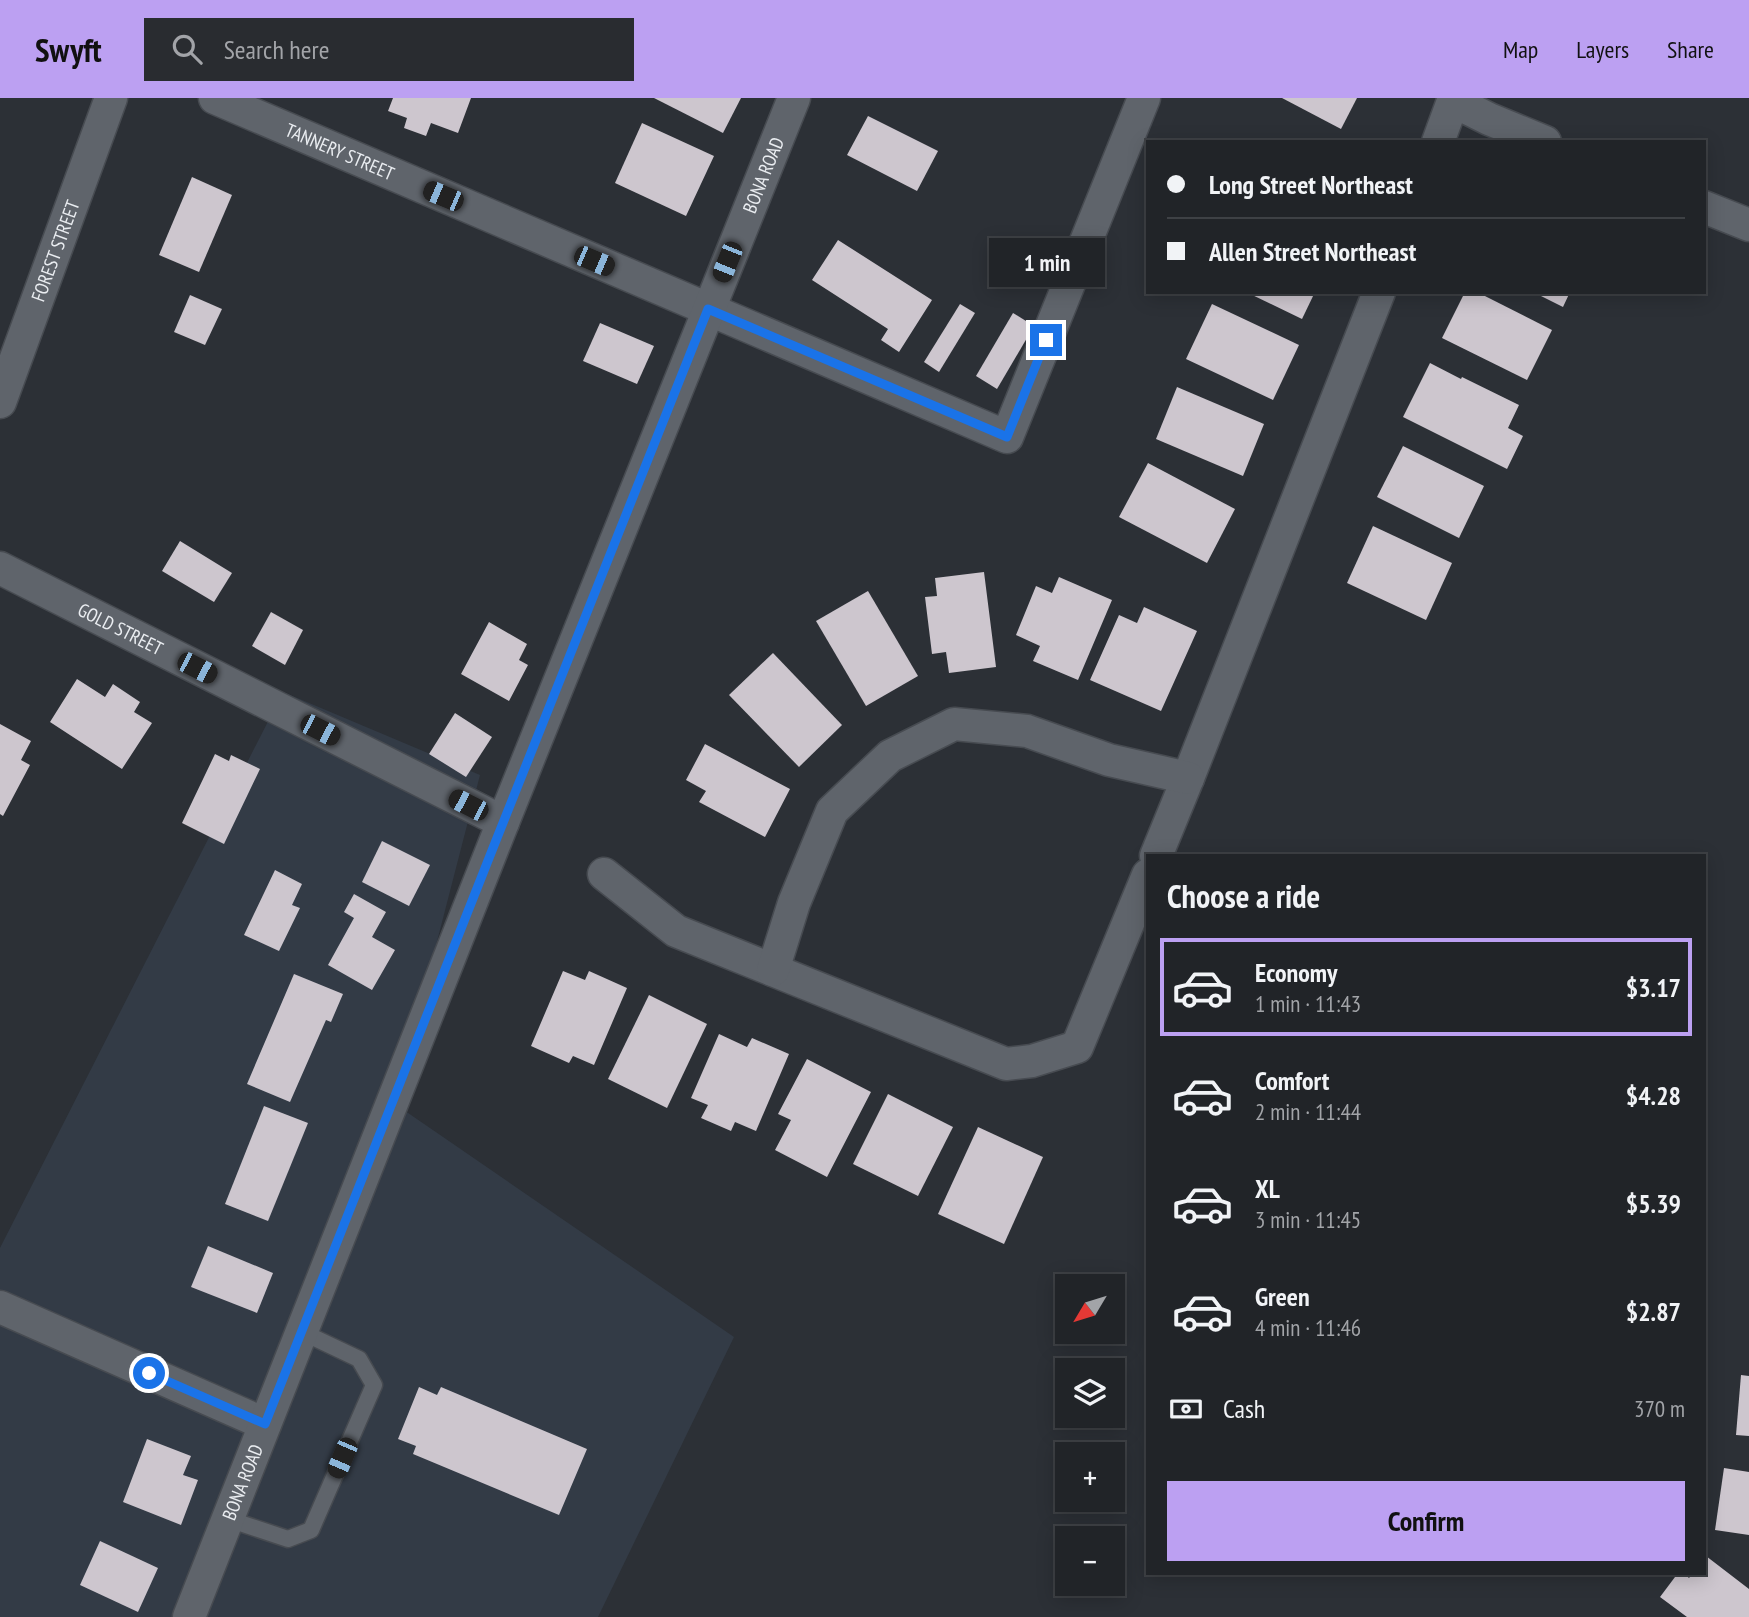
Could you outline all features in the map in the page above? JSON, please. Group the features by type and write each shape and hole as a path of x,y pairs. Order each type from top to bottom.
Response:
{"street":[{"name":"FOREST STREET","path":"0,402 111,98"},
{"name":"TANNERY STREET","path":"215,98 1007,437 1144,98"},
{"name":"BONA ROAD","path":"189,1617 503,822 794,98"},
{"path":"1439,140 1454,101 1540,140"},
{"path":"1706,208 1749,225"},
{"path":"1157,854 1378,294"},
{"name":"GOLD STREET","path":"0,568 503,822"},
{"path":"773,970 794,904 832,811 890,756 954,724 1027,732 1109,760 1188,778"},
{"path":"604,874 676,931 1006,1064 1032,1061 1077,1047 1146,880"},
{"path":"0,1307 265,1424"}],"lane":[{"path":"228,1519 288,1539 311,1530 374,1385 359,1359 302,1332"}],"shaded area":[{"path":"283,692 480,775 395,1104 734,1337 598,1617 0,1617 0,1248"}],"building":[{"path":"393,98 471,98 458,133 431,123 426,136 404,128 407,118 388,111"},
{"path":"654,98 741,98 723,133"},
{"path":"1282,98 1357,98 1341,129"},
{"path":"868,116 938,151 917,191 847,155"},
{"path":"642,123 714,156 686,216 615,183"},
{"path":"192,177 232,195 199,272 159,255"},
{"path":"838,240 932,300 899,352 881,340 888,329 812,280"},
{"path":"1250,294 1314,294 1302,319"},
{"path":"1464,294 1481,294 1552,330 1527,380 1442,338"},
{"path":"1537,294 1569,294 1563,307"},
{"path":"190,295 222,309 205,345 174,332"},
{"path":"960,304 975,313 939,372 924,362"},
{"path":"1212,304 1299,345 1273,400 1186,359"},
{"path":"1013,313 1034,326 997,389 976,376"},
{"path":"600,323 654,346 637,384 583,361"},
{"path":"1430,363 1519,405 1508,428 1523,436 1507,469 1403,417"},
{"path":"1177,387 1264,424 1243,476 1156,439"},
{"path":"1403,446 1484,486 1459,538 1377,497"},
{"path":"1148,463 1235,509 1207,563 1119,517"},
{"path":"1373,526 1452,563 1426,620 1347,583"},
{"path":"180,541 232,573 214,602 162,571"},
{"path":"984,572 996,667 949,673 946,652 932,654 925,597 937,596 935,578"},
{"path":"1059,577 1112,600 1078,680 1033,661 1040,646 1016,635 1036,586 1052,593"},
{"path":"868,591 918,676 866,706 816,621"},
{"path":"1144,607 1197,631 1161,711 1090,680 1119,615 1137,623"},
{"path":"271,612 303,630 285,665 252,646"},
{"path":"489,622 527,644 519,660 528,665 509,701 461,674"},
{"path":"773,653 842,725 799,767 729,695"},
{"path":"77,679 105,697 113,684 140,702 134,712 152,723 122,769 50,722"},
{"path":"455,713 492,737 466,777 429,754"},
{"path":"0,724 31,741 21,760 30,765 3,816 0,814"},
{"path":"705,744 790,789 765,837 699,802 706,791 686,780"},
{"path":"215,754 229,761 231,755 260,769 224,844 182,823"},
{"path":"382,841 430,865 409,906 362,882"},
{"path":"275,870 302,884 292,905 300,908 279,951 244,935"},
{"path":"354,894 386,912 372,937 395,950 372,990 328,965 354,918 344,912"},
{"path":"563,971 585,980 589,971 627,988 594,1065 573,1056 569,1063 531,1046"},
{"path":"294,974 343,994 331,1022 326,1020 290,1102 247,1084"},
{"path":"649,995 707,1024 667,1108 608,1079"},
{"path":"719,1034 747,1047 752,1038 789,1054 756,1131 735,1122 731,1131 701,1118 708,1105 691,1098"},
{"path":"807,1059 871,1092 827,1177 775,1150 791,1120 778,1114"},
{"path":"888,1094 953,1127 918,1196 853,1164"},
{"path":"264,1106 308,1123 268,1221 225,1204"},
{"path":"978,1127 1043,1157 1004,1244 938,1214"},
{"path":"208,1246 273,1273 257,1313 191,1287"},
{"path":"1741,1375 1749,1376 1749,1436 1736,1435"},
{"path":"419,1387 437,1395 441,1387 587,1449 559,1515 413,1454 416,1446 398,1439"},
{"path":"147,1439 191,1456 183,1475 198,1480 181,1525 123,1502"},
{"path":"1724,1468 1749,1472 1749,1535 1715,1530"},
{"path":"100,1541 158,1568 138,1612 80,1585"},
{"path":"1706,1556 1749,1589 1749,1617 1687,1617 1660,1597 1676,1575 1686,1575 1689,1578 1691,1575 1706,1575"}],"route":[{"path":"149,1373 265,1424 708,309 1007,437 1046,340"}]}
